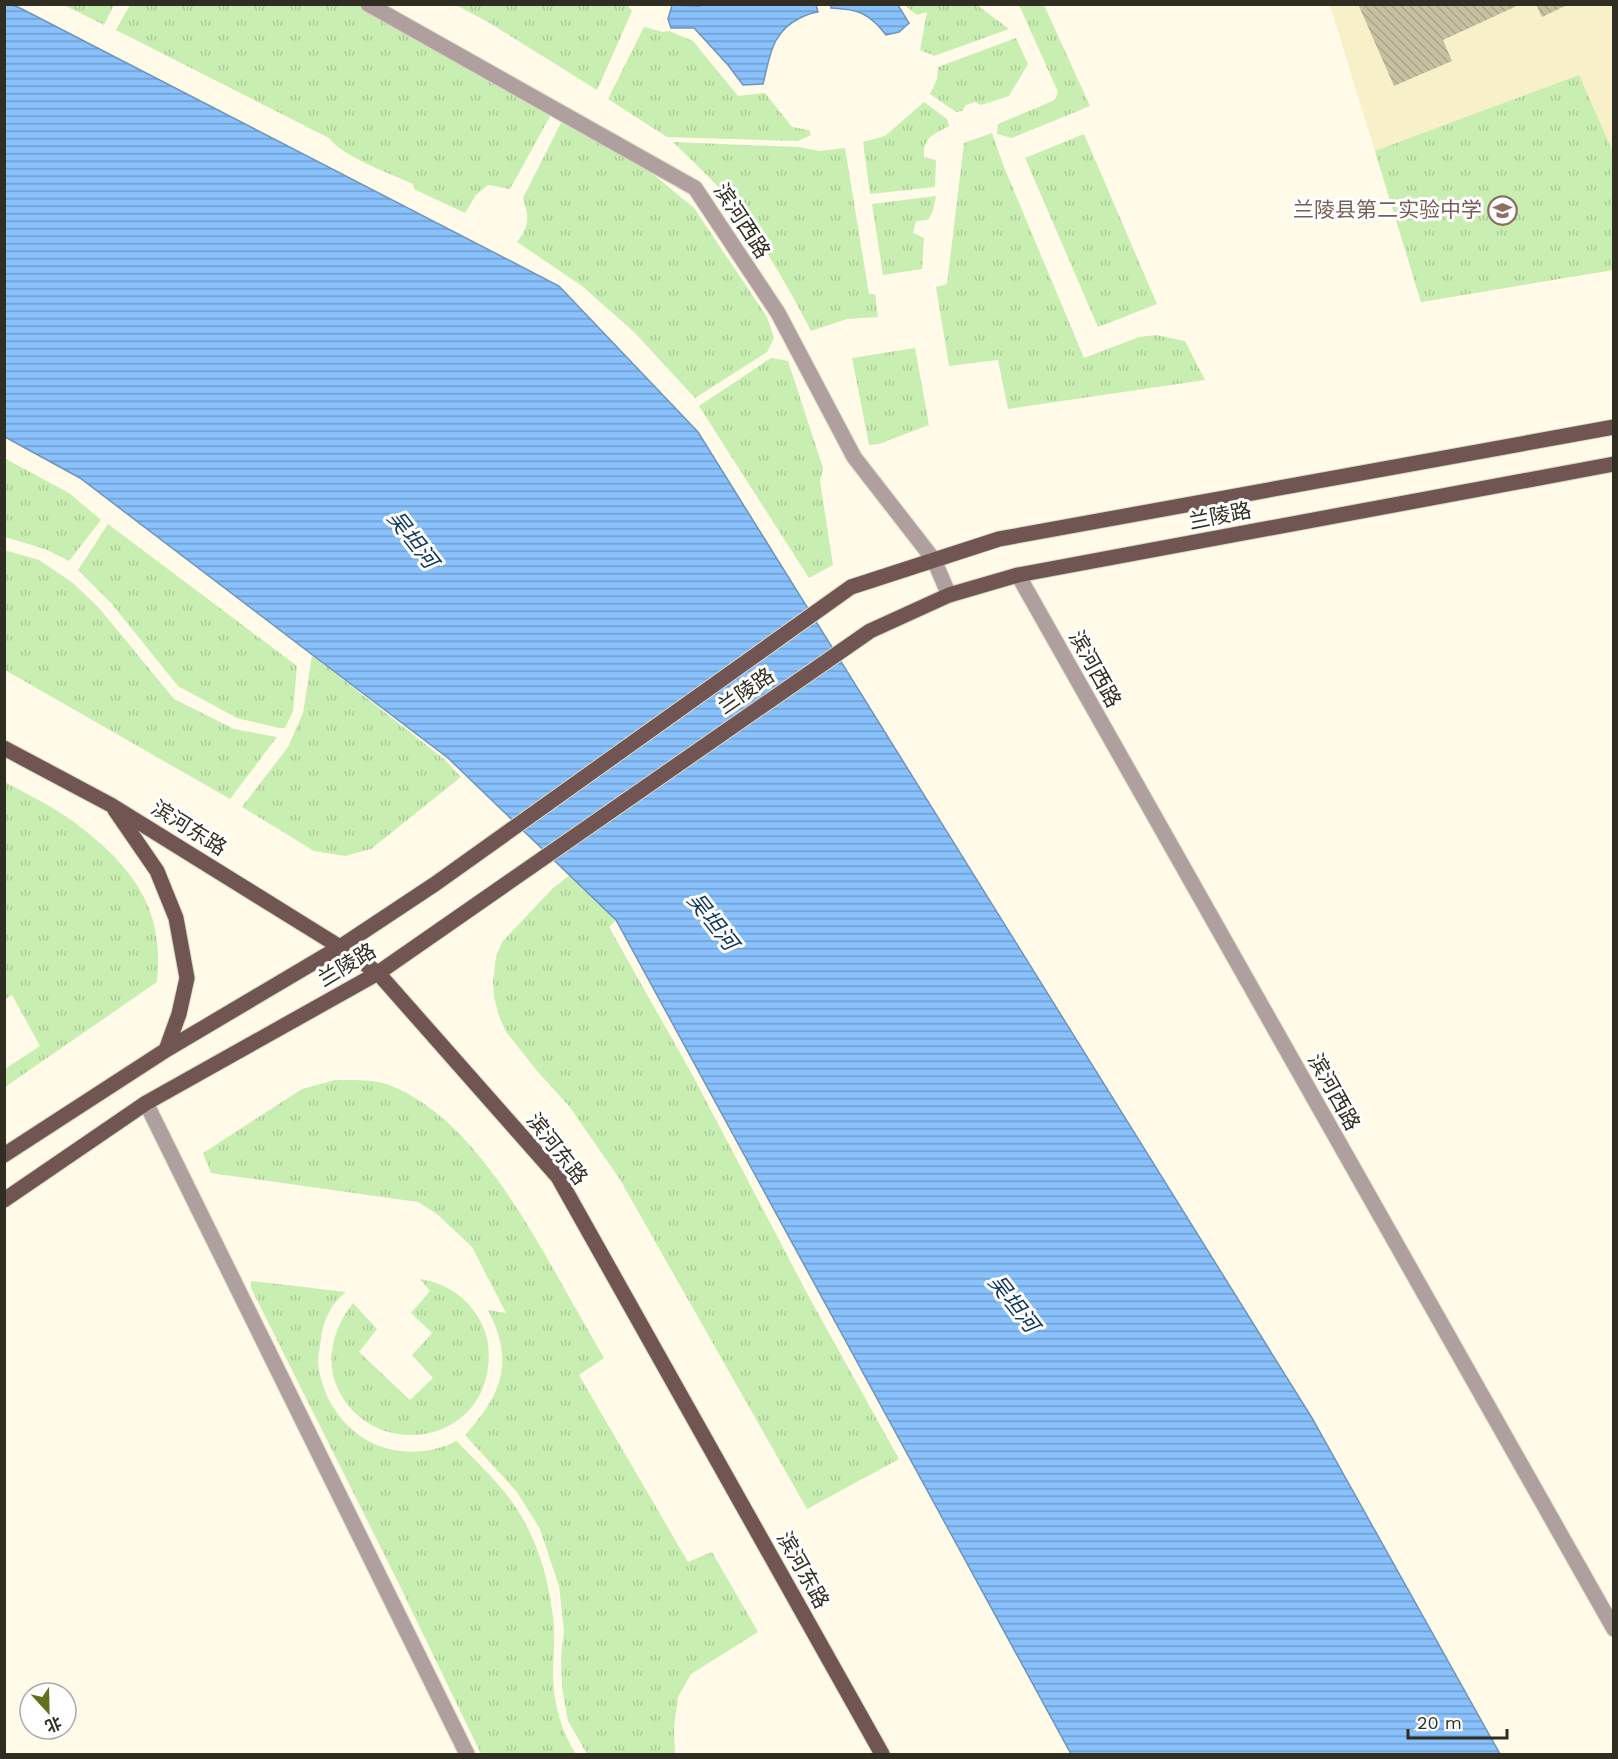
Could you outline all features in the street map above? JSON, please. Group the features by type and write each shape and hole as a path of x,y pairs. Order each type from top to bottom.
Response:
{"main road":[{"name":"兰陵路","path":"4,1155 166,1050 340,947 435,884 851,587 999,539 1614,427"},
{"name":"兰陵路","path":"4,1200 146,1103 378,973 870,632 949,595 1018,575 1614,464"},
{"name":"滨河东路","path":"4,748 111,805 378,973 558,1177 882,1755"},
{"path":"111,805 157,871 176,918 187,978 179,1014 166,1050"}],"street":[{"name":"滨河西路","path":"368,4 695,188 778,313 854,457 934,560 949,595"},
{"name":"滨河西路","path":"1018,575 1614,1629"},
{"path":"146,1103 467,1755"}],"shaded area":[{"name":"兰陵县第二实验中学","path":"1330,5 1613,5 1613,270 1421,302"}],"green space":[{"path":"627,4 632,11 597,90 488,22 456,5"},
{"path":"64,5 114,5 104,25"},
{"path":"130,5 377,5 554,109 510,189 488,185 476,195 465,213 414,189 413,184 345,152 329,138 116,30"},
{"path":"906,5 977,5 1009,29 934,56 920,50 927,12 917,15"},
{"path":"1019,5 1044,5 1090,106 1012,138 997,134 998,124 1055,100 1058,92"},
{"path":"644,27 663,32 669,31 693,41 738,96 765,93 792,127 809,130 811,135 798,141 667,137 608,99"},
{"path":"1016,38 1028,64 1009,96 981,105 975,102 966,105 962,111 956,112 930,94 937,79 938,67"},
{"path":"1579,75 1613,152 1613,270 1421,302 1375,151"},
{"path":"924,102 947,119 949,126 930,137 925,145 924,157 936,160 935,187 870,194 863,142 885,136"},
{"path":"565,115 642,165 694,208 767,317 774,338 767,352 695,398 634,332 582,286 517,242 527,221 523,198"},
{"path":"992,133 1084,358 1139,337 1156,335 1185,341 1205,380 1008,409 998,360 949,366 936,287 947,284 964,143"},
{"path":"1084,134 1157,304 1098,327 1025,158"},
{"path":"673,142 798,147 820,151 845,148 869,294 875,294 878,317 847,319 811,331 747,223 716,185"},
{"path":"936,196 933,211 928,220 916,221 913,233 924,238 922,269 883,275 872,204"},
{"path":"915,348 929,425 879,444 869,445 852,358"},
{"path":"771,358 788,361 823,468 820,481 833,565 809,578 699,406"},
{"path":"4,458 69,493 101,520 69,561 45,549 5,537"},
{"path":"108,524 297,666 293,711 285,728 237,718 178,686 111,603 78,570"},
{"path":"4,550 39,560 73,583 99,608 174,699 234,729 277,737 230,799 5,670"},
{"path":"312,655 445,760 461,777 371,849 345,856 314,851 242,807 288,747 303,713"},
{"path":"5,782 70,819 101,844 129,874 140,889 154,923 158,960 157,982 5,1087 5,1069 40,1046 12,995 5,999"},
{"path":"570,875 616,920 609,927 693,1076 809,1297 899,1459 807,1509 619,1178 569,1106 506,1032 499,1016 493,981 496,957 502,942 553,888"},
{"path":"335,1080 383,1083 416,1099 441,1117 464,1139 505,1190 523,1217 604,1358 579,1375 688,1562 712,1552 758,1632 691,1674 678,1697 674,1726 675,1754 587,1754 568,1721 562,1687 561,1657 564,1631 559,1586 540,1529 517,1492 465,1435 488,1405 496,1391 500,1377 501,1346 488,1310 506,1313 472,1247 437,1214 418,1202 211,1173 203,1153 302,1089"},
{"path":"420,1279 450,1289 474,1311 487,1337 488,1367 480,1394 466,1414 446,1427 422,1434 398,1434 375,1427 354,1412 338,1389 334,1378 333,1344 341,1322 353,1303 377,1329 359,1352 410,1400 433,1378 412,1355 432,1333 411,1313 430,1291"},
{"path":"251,1281 346,1292 336,1301 326,1319 318,1359 324,1389 339,1415 367,1440 401,1451 438,1448 457,1441 493,1478 512,1502 536,1546 546,1577 554,1626 555,1698 562,1727 576,1754 481,1754 251,1288"}],"water":[{"name":"吴坦河","path":"4,5 13,5 22,9 559,286 698,432 1312,1418 1500,1754 1071,1754 616,920 448,758 80,478 5,437"},
{"path":"672,5 816,5 818,12 800,18 783,30 773,46 763,84 743,85 694,28 671,28 668,19"},
{"path":"831,5 898,5 909,23 899,32 886,35 869,17 856,11 831,8"}],"building":[{"path":"1358,4 1521,4 1443,40 1452,61 1394,86"},
{"path":"1536,4 1569,4 1542,17"}],"place":[{"name":"兰陵县第二实验中学","path":"1503,210"}]}
